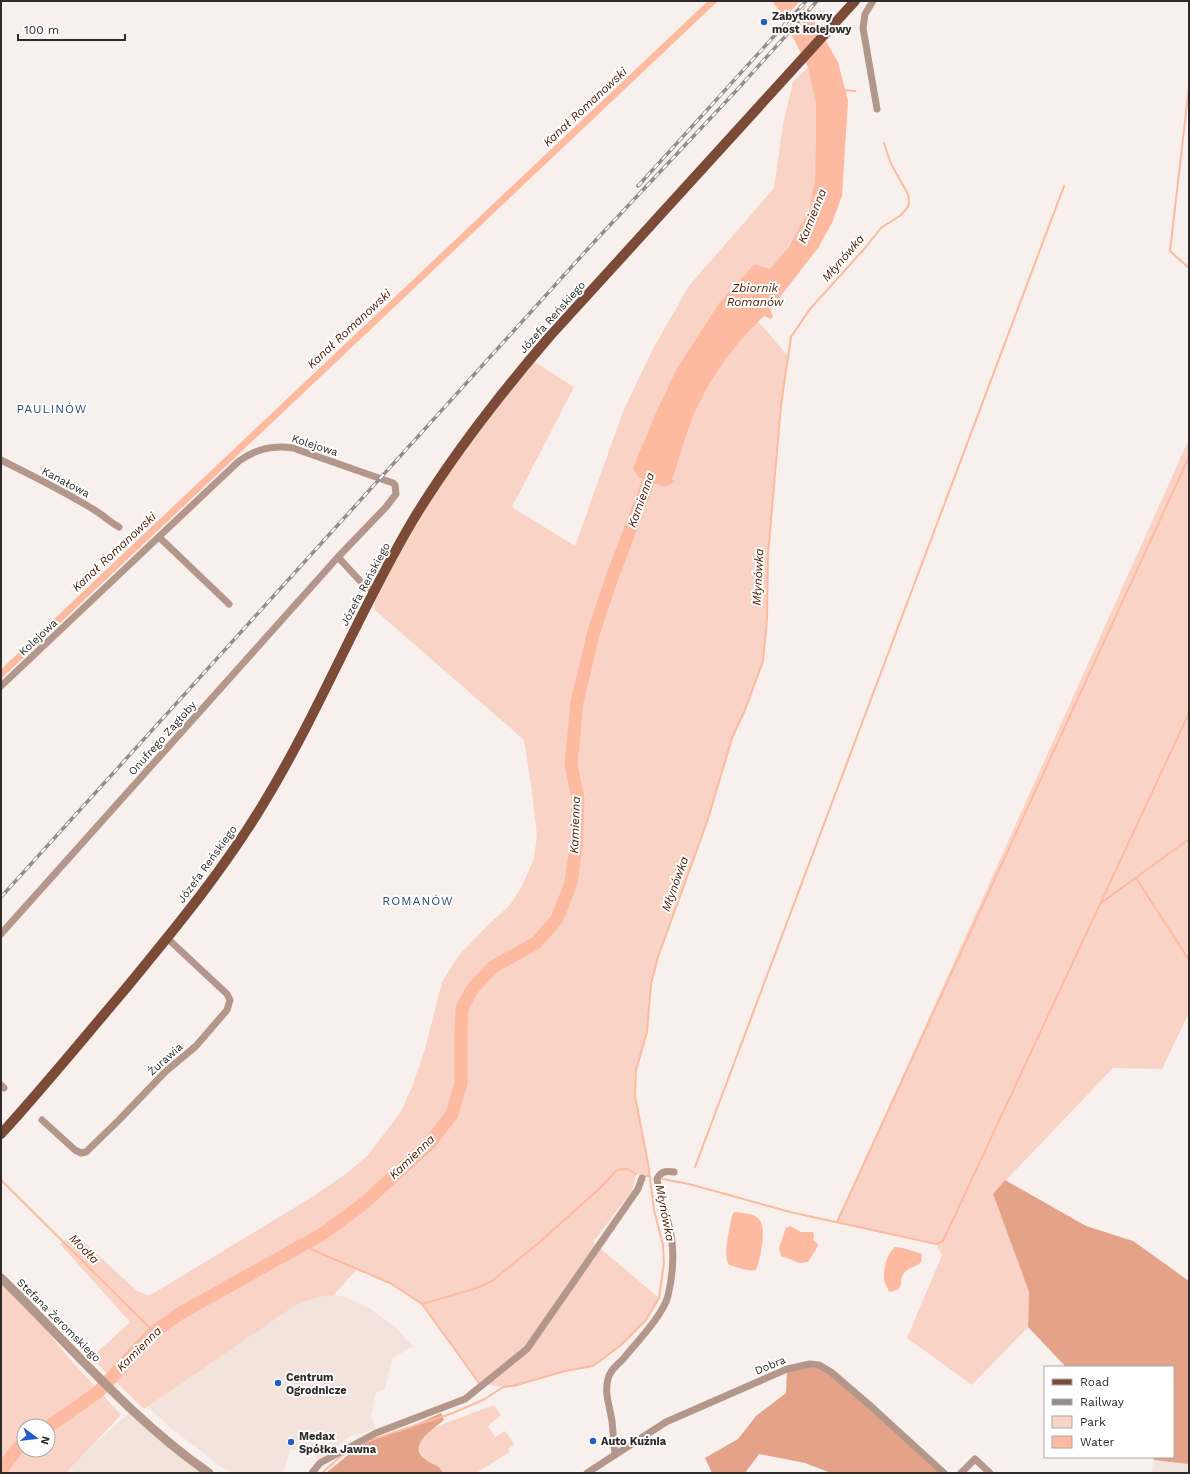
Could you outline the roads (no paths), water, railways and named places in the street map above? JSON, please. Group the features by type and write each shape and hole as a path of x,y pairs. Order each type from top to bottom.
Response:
{"main road":[{"name":"Józefa Reńskiego","path":"1,1134 167,938 216,875 265,801 307,724 398,547 430,494 474,428 509,383 550,336 853,4"}],"street":[{"path":"873,1 865,14 863,28 877,109"},
{"name":"Kolejowa","path":"1,686 239,461 251,453 271,447 293,448 393,483 396,488"},
{"name":"Kanałowa","path":"1,460 79,501 119,527"},
{"name":"Onufrego Zagłoby","path":"1,934 338,557 386,506 396,494 396,488"},
{"path":"159,537 229,604"},
{"path":"338,557 361,582 374,592"},
{"name":"Żurawia","path":"42,1120 75,1150 82,1153 86,1152 165,1072 196,1046 226,1010 230,1000 227,994 167,938"},
{"path":"615,1455 612,1421 606,1395 607,1380 612,1368 623,1359 649,1327 667,1298 671,1277 672,1249 670,1226 658,1191 657,1179 664,1171 674,1172"},
{"path":"312,1473 320,1463 376,1434 465,1399 527,1349 638,1189 642,1178"},
{"name":"Stefana Żeromskiego","path":"1,1278 123,1402 166,1441 209,1473"},
{"name":"Dobra","path":"587,1473 666,1422 787,1369 810,1364 826,1368 831,1372 944,1473"},
{"path":"961,1473 975,1459 990,1473"}],"water":[{"name":"Zbiornik Romanów","path":"772,1 803,1 838,62 848,101 842,196 832,223 818,248 770,310 773,316 771,319 764,316 740,341 719,368 694,414 672,479 675,482 665,487 638,477 633,468 658,408 677,368 719,303 754,264 770,269 789,246 809,210 815,180 816,104 808,67 780,12"},
{"path":"734,1212 753,1215 761,1222 763,1235 756,1270 746,1270 729,1265 727,1261 727,1241"},
{"path":"790,1226 801,1232 813,1232 813,1240 818,1246 808,1262 800,1263 781,1256 779,1248 786,1228"},
{"path":"895,1247 922,1254 921,1262 905,1272 901,1279 901,1285 898,1289 889,1292 884,1280 884,1271 888,1257"}],"waterway":[{"name":"Kanał Romanowski","path":"1,674 713,1"},
{"path":"1189,87 1170,251 1189,268"},
{"name":"Młynówka","path":"843,90 855,91"},
{"name":"Młynówka","path":"368,1441 453,1413 485,1399 503,1387 513,1386 565,1371 593,1366 620,1346 646,1320 659,1298 664,1263 663,1245 654,1210 648,1163 635,1096 636,1070 647,1032 651,984 658,957 708,819 732,738 745,710 763,661 767,619 768,555 781,405 791,337 810,309 881,228 901,215 908,207 908,194 891,164 884,143"},
{"path":"695,1167 1064,186"},
{"path":"837,1222 1189,457"},
{"name":"Kamienna","path":"56,1421 98,1392 154,1332 179,1314 324,1233 363,1204 429,1144 452,1114 461,1083 462,1008 473,988 493,967 536,943 557,919 571,883 576,847 578,799 571,765 577,702 594,631 613,575 655,464"},
{"path":"663,1179 689,1184 790,1212 936,1244 943,1241 1189,713"},
{"path":"1101,903 1189,839"},
{"path":"1136,878 1189,960"},
{"path":"479,1383 422,1304 474,1289 492,1281 541,1241 600,1188 616,1171 627,1169 636,1174"},
{"name":"Modła","path":"1,1180 154,1332"},
{"path":"301,1245 390,1283 422,1304"},
{"name":"Kamienna","path":"1,1470 16,1451"},
{"name":"Młynówka","path":"322,1473 340,1457 350,1451"}],"railway":[{"path":"638,186 806,1"},
{"path":"1,897 595,241 735,92 817,1"}],"place":[{"name":"Zabytkowy most kolejowy","path":"764,22"},
{"name":"Centrum Ogrodnicze","path":"278,1383"},
{"name":"Auto Kuźnia","path":"593,1441"},
{"name":"Medax Spółka Jawna","path":"291,1442"}],"district":[{"name":"PAULINÓW","path":"52,409"},
{"name":"ROMANÓW","path":"418,901"}]}
